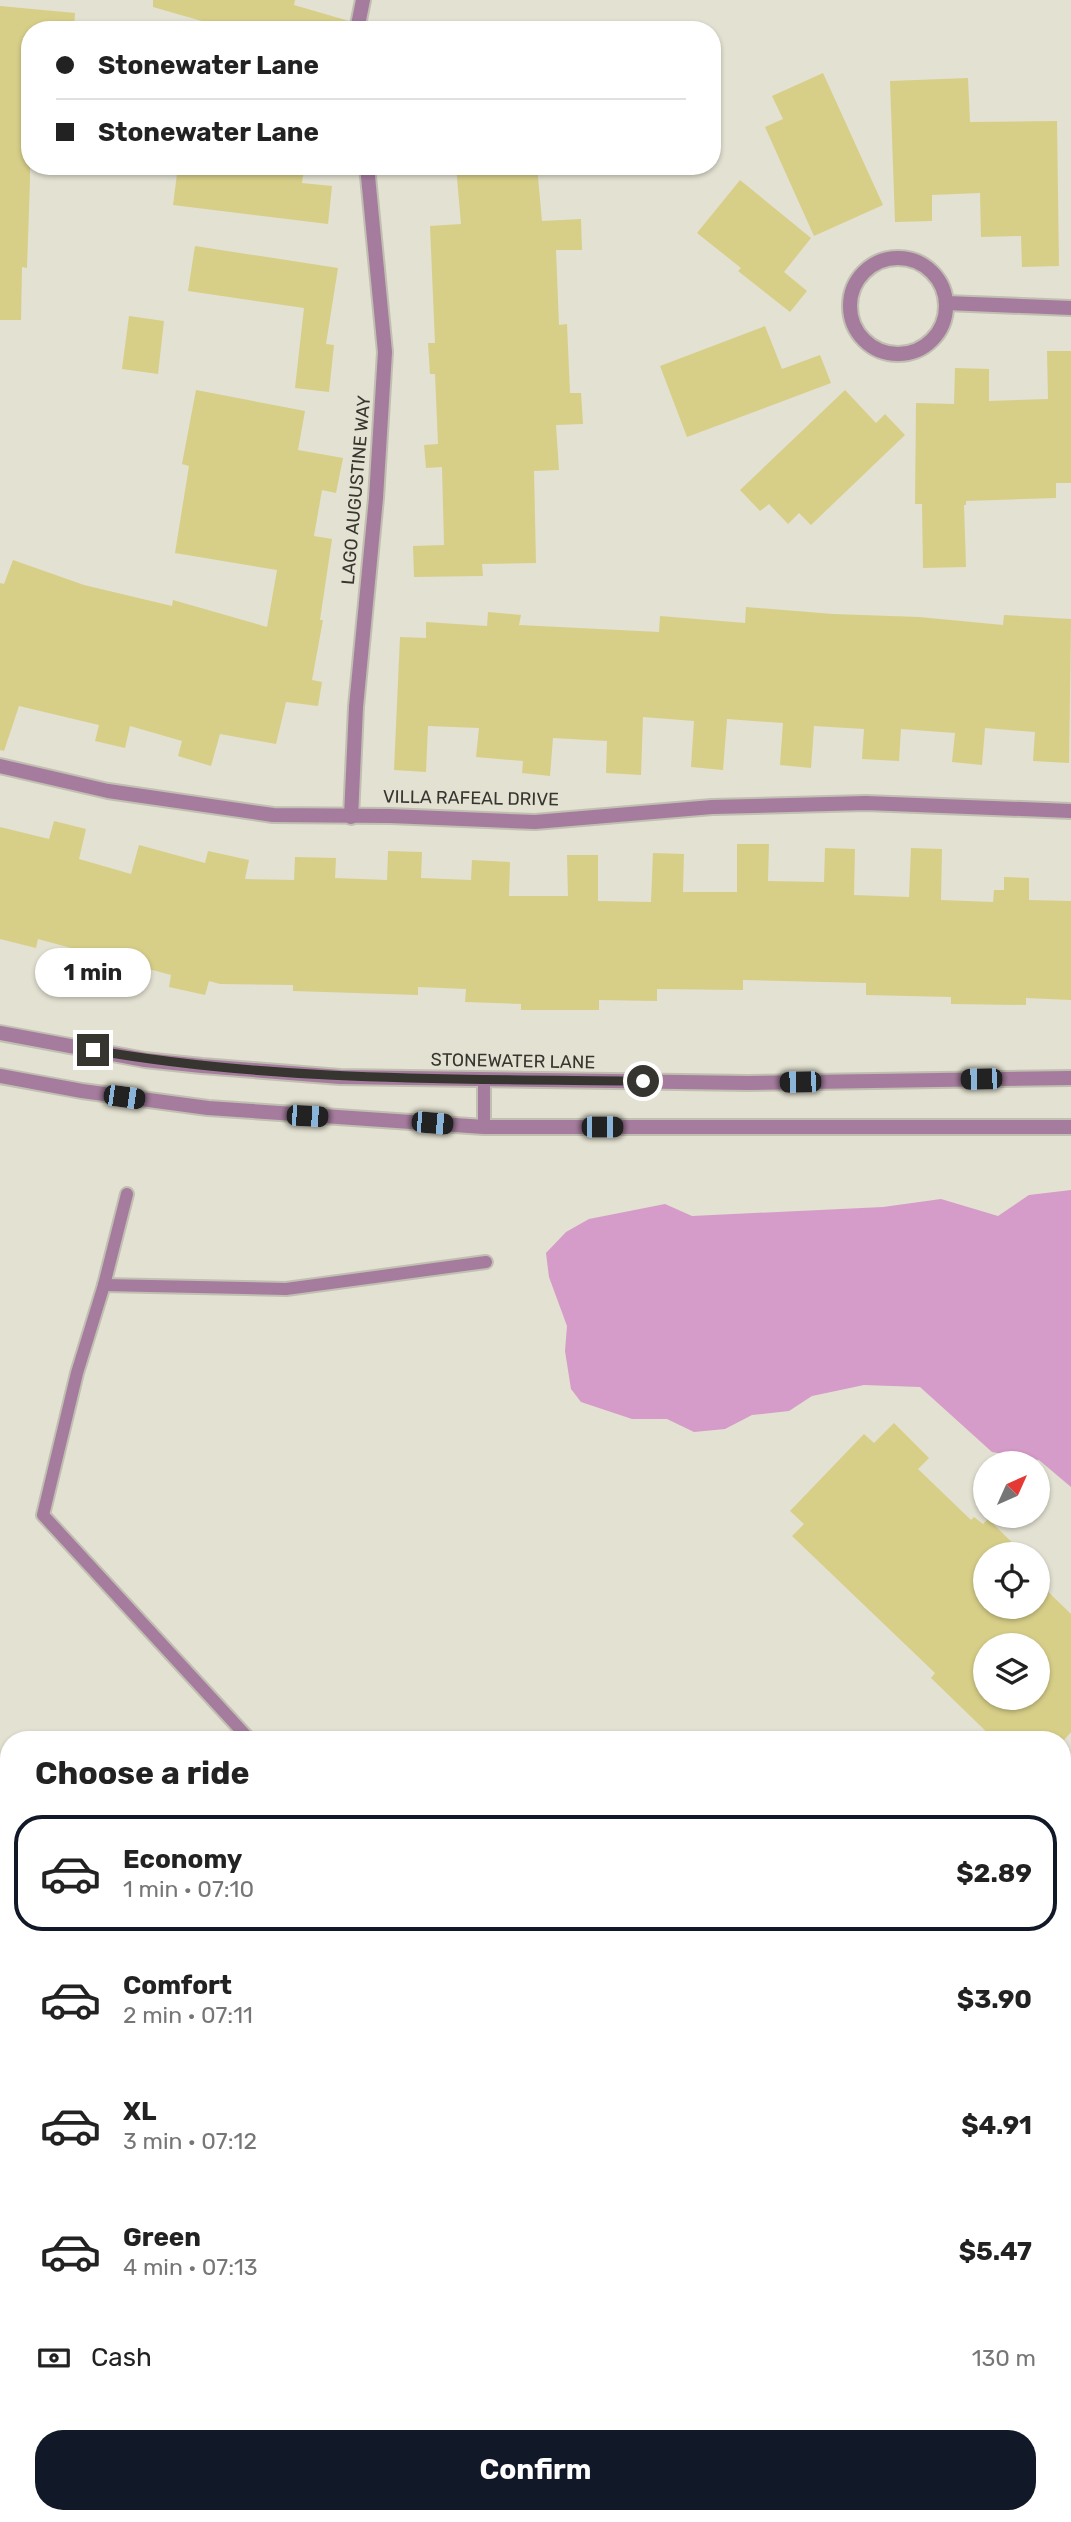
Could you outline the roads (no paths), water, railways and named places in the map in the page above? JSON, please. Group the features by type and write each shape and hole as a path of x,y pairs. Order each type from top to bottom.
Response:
{"street":[{"path":"359,21 363,0"},
{"name":"LAGO AUGUSTINE WAY","path":"351,817 356,706 377,485 385,352 368,175"},
{"path":"891,258 922,264 934,274 942,287 946,303 945,318 938,333 927,345 913,352 897,355 867,344 856,331 850,316 854,285 863,272 876,263 891,258"},
{"path":"946,303 1071,308"},
{"name":"VILLA RAFEAL DRIVE","path":"0,766 108,791 273,815 390,816 535,822 712,807 866,803 1071,811"},
{"name":"STONEWATER LANE","path":"0,1033 145,1059 340,1077 748,1083 1071,1078"},
{"path":"0,1076 82,1091 208,1108 484,1127 1071,1127"}],"lane":[{"path":"484,1079 484,1127"},
{"path":"127,1194 104,1285 77,1373 43,1515 242,1731"},
{"path":"104,1285 286,1289 486,1262"}]}
